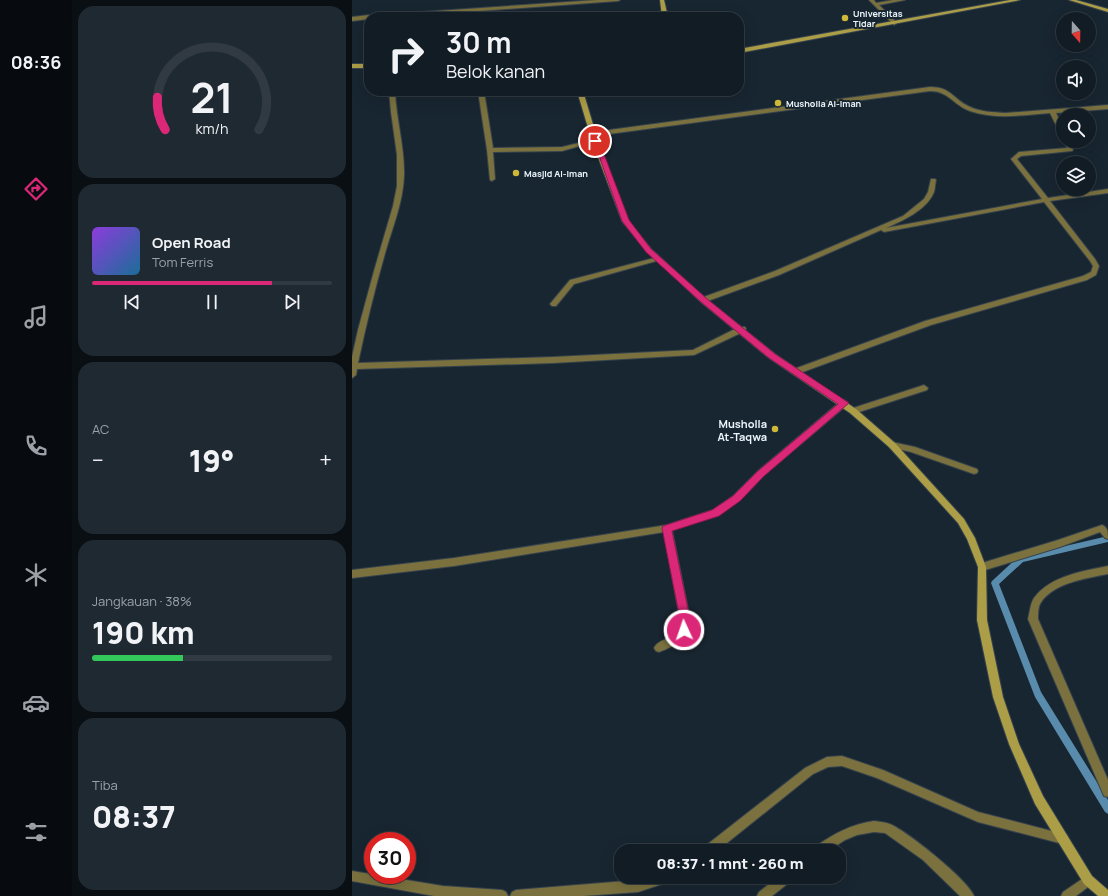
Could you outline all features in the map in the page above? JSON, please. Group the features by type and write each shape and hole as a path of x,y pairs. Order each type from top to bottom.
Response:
{"street":[{"path":"447,12 618,0"},
{"path":"662,0 664,12"},
{"path":"871,0 877,4 894,23"},
{"path":"877,4 903,0"},
{"path":"744,50 1018,0"},
{"path":"1071,0 1108,11"},
{"path":"352,19 364,18"},
{"path":"352,66 364,66"},
{"path":"490,150 562,149 595,138 930,88 941,88 947,91 963,106 988,114 1005,115 1108,106"},
{"path":"352,374 401,177 401,150 392,109 392,96"},
{"path":"482,96 490,150 492,179"},
{"path":"582,96 595,138 626,221 649,250 703,300 742,329 772,356 844,403 892,444 961,521 972,538 982,567 982,620 998,697 1014,744 1039,800 1088,880 1107,896"},
{"path":"1052,111 1056,119"},
{"path":"797,372 928,323 1085,278 1094,273 1096,266 1093,260 1014,158 1019,154 1070,150 1069,148"},
{"path":"703,300 776,273 906,217 926,200 931,192 934,180"},
{"path":"873,232 1046,200 1108,191"},
{"path":"554,304 572,282 658,258"},
{"path":"354,366 554,360 694,352 742,329"},
{"path":"853,411 924,388"},
{"path":"352,574 454,562 666,528 716,513 731,502 761,473 844,403"},
{"path":"892,444 912,449 974,471"},
{"path":"659,648 677,639 684,630 685,624 666,528"},
{"path":"982,567 1102,528 1108,536"},
{"path":"1108,570 1073,577 1049,590 1037,602 1033,620 1108,792"},
{"path":"717,844 809,771 827,762 842,761 879,774 978,817 1063,839"},
{"path":"828,844 858,828 885,827 915,846 947,873 968,896"},
{"path":"352,876 442,894 502,896"},
{"path":"1067,896 1088,880"},
{"path":"516,896 638,886 645,884"},
{"path":"763,896 778,884"}],"waterway":[{"path":"1108,539 1021,559 995,583 1038,694 1108,809"}],"place":[{"name":"Universitas Tidar","path":"845,18"},
{"name":"Musholla Al-Iman","path":"778,103"},
{"name":"Masjid Al-Iman","path":"516,173"},
{"name":"Musholla At-Taqwa","path":"775,429"}],"route":[{"path":"595,141 626,221 649,250 703,300 742,329 772,356 844,403 761,473 736,498 716,513 666,528 685,619 684,630"}]}
